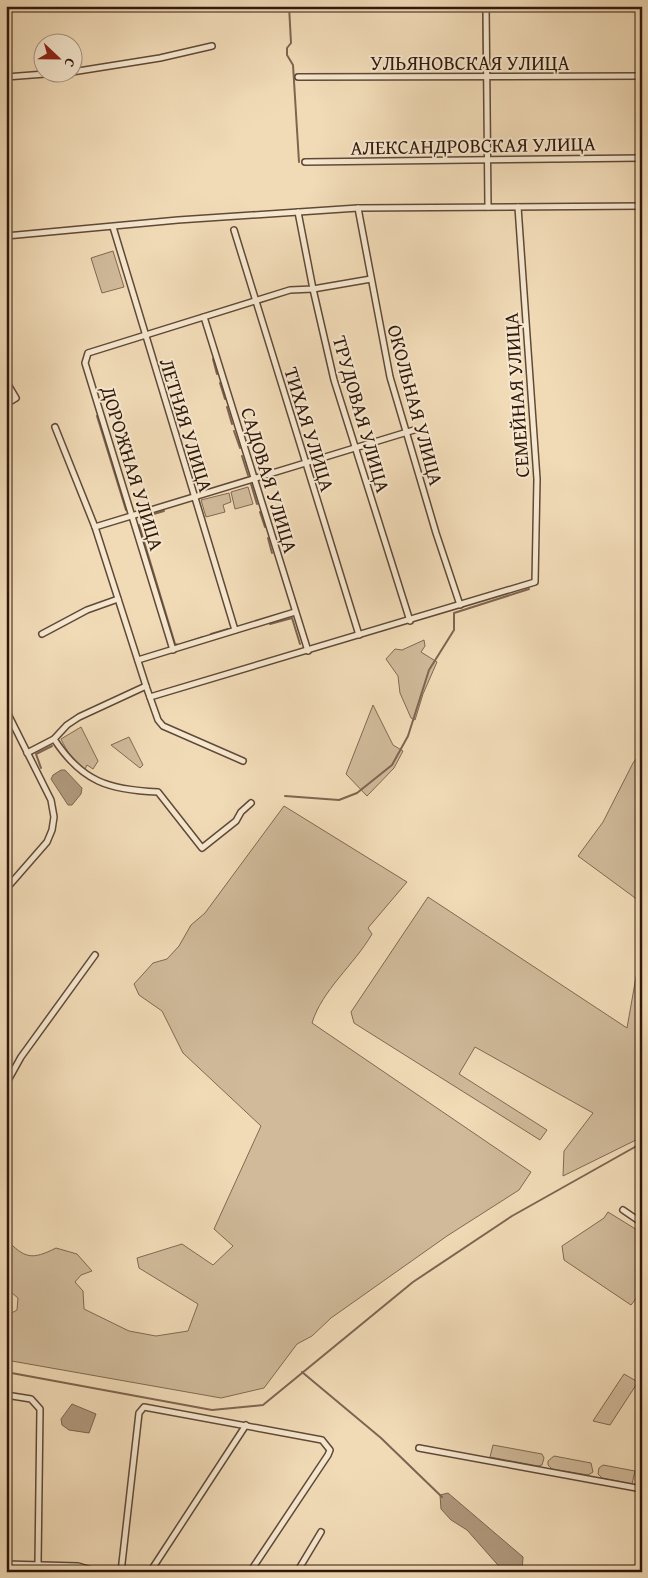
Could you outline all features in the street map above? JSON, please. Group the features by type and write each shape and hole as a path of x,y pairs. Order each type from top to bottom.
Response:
{"street":[{"path":"486,6 488,207"},
{"path":"82,70 160,58 212,46"},
{"path":"6,77 32,75"},
{"name":"УЛЬЯНОВСКАЯ УЛИЦА","path":"298,77 642,76"},
{"name":"АЛЕКСАНДРОВСКАЯ УЛИЦА","path":"305,162 642,158"},
{"path":"6,236 178,220 358,208 642,206"},
{"name":"СЕМЕЙНАЯ УЛИЦА","path":"460,605 535,582 537,478 518,207"},
{"name":"ОКОЛЬНАЯ УЛИЦА","path":"358,208 390,377 405,434 460,605"},
{"name":"ТРУДОВАЯ УЛИЦА","path":"298,212 334,380 410,621"},
{"name":"ЛЕТНЯЯ УЛИЦА","path":"113,227 144,335 235,630"},
{"name":"ТИХАЯ УЛИЦА","path":"234,230 304,464 359,636"},
{"path":"144,335 290,290 313,289 371,279"},
{"name":"САДОВАЯ УЛИЦА","path":"204,317 308,651"},
{"name":"ДОРОЖНАЯ УЛИЦА","path":"144,335 88,353 85,358 173,650"},
{"path":"6,381 16,398 6,404"},
{"path":"55,427 95,527 158,720 163,726 244,761"},
{"path":"95,527 414,430"},
{"path":"42,634 87,610 118,599"},
{"path":"150,697 460,605"},
{"path":"138,660 295,612"},
{"path":"27,753 54,739 67,725 80,717 146,686"},
{"path":"6,710 52,804 53,826 47,842 6,889"},
{"path":"54,739 72,764 97,780 126,791 158,792 202,848 236,821 250,802"},
{"path":"6,1084 21,1057 95,955"},
{"path":"623,1210 642,1223"},
{"path":"6,1395 31,1399 40,1408 38,1564"},
{"path":"121,1572 138,1413 144,1407 322,1440 330,1450 250,1572"},
{"path":"150,1572 246,1426"},
{"path":"420,1448 642,1489"},
{"path":"297,1572 322,1532"},
{"path":"6,1564 38,1564 98,1572"}],"shaded area":[{"path":"113,251 124,287 102,293 91,258"},
{"path":"248,487 253,504 235,509 231,492"},
{"path":"229,493 231,502 223,505 225,512 206,517 201,500"},
{"path":"424,640 425,646 421,652 437,662 423,694 415,720 411,718 400,693 398,676 386,659 395,649 402,650"},
{"path":"373,705 393,745 403,751 394,768 367,796 346,774"},
{"path":"81,727 98,761 93,769 87,765 85,769 77,763 61,739"},
{"path":"129,737 143,765 140,768 111,745"},
{"path":"642,751 642,903 578,856 603,822 633,763"},
{"path":"61,770 65,770 82,788 81,794 72,805 68,805 51,779 53,775"},
{"path":"284,806 407,882 368,928 372,934 323,1000 312,1023 531,1172 519,1190 447,1236 331,1318 312,1336 297,1344 264,1388 221,1398 6,1360 6,1316 17,1310 18,1298 6,1288 6,1239 18,1251 29,1256 35,1256 56,1248 77,1254 92,1271 81,1275 75,1282 83,1291 84,1309 129,1331 156,1336 188,1331 198,1304 139,1268 137,1258 182,1244 213,1265 233,1246 214,1229 261,1126 183,1053 162,1011 139,995 134,984 153,963 167,959 179,946 191,925 205,913"},
{"path":"428,897 627,1028 642,943 642,1137 563,1176 564,1151 593,1113 475,1047 459,1074 547,1130 540,1140 354,1023 351,1012"},
{"path":"608,1212 642,1233 642,1291 631,1305 564,1260 562,1246 604,1218"},
{"path":"624,1374 638,1382 610,1425 593,1421"},
{"path":"72,1404 96,1414 89,1433 69,1430 62,1425 61,1419"},
{"path":"493,1445 542,1454 544,1458 542,1465 538,1466 490,1457"},
{"path":"554,1456 591,1463 593,1472 588,1475 552,1469 548,1465 548,1461"},
{"path":"603,1465 635,1471 632,1484 602,1478 598,1474 599,1468"},
{"path":"448,1493 523,1557 522,1572 504,1572 467,1530 451,1520 441,1509 440,1495"}],"waterway":[{"path":"289,6 291,43 287,48 287,55 293,65 299,162"},
{"path":"483,6 484,72"},
{"path":"213,359 217,374"},
{"path":"220,383 225,399"},
{"path":"227,407 232,424"},
{"path":"97,416 126,510"},
{"path":"234,431 240,448"},
{"path":"242,456 248,475"},
{"path":"251,484 257,504"},
{"path":"140,518 164,511"},
{"path":"260,512 265,527"},
{"path":"139,525 175,644 179,645 203,637"},
{"path":"268,538 272,553"},
{"path":"285,796 339,800 357,793 392,765 408,736 429,670 454,630 454,613 529,589"},
{"path":"270,624 292,618 300,644"},
{"path":"211,634 228,629"},
{"path":"41,768 36,754 52,746"},
{"path":"6,1372 212,1410 263,1405 413,1282 512,1216 642,1143"},
{"path":"302,1372 381,1438 442,1497"}]}
